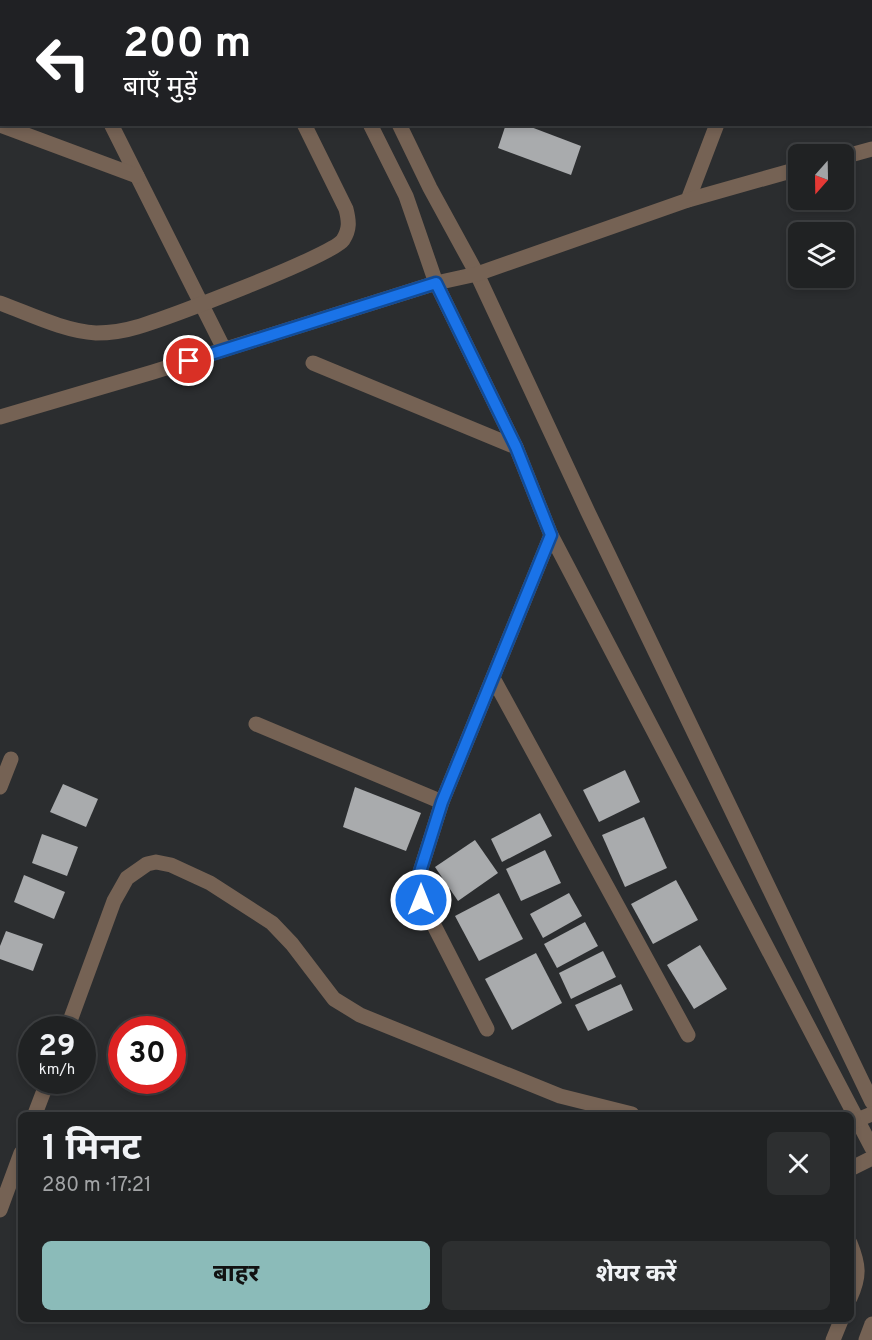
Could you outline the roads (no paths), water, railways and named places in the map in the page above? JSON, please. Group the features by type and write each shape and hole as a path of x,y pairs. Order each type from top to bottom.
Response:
{"street":[{"path":"3,126 137,176"},
{"path":"112,126 224,349"},
{"path":"0,303 68,327 95,333 117,332 201,305 321,254 342,241 350,224 346,209 305,126"},
{"path":"371,126 406,196 436,283 516,447 551,535 849,1112"},
{"path":"400,126 430,188 477,274 587,510 872,1102"},
{"path":"688,200 716,126"},
{"path":"854,154 872,149"},
{"path":"0,417 436,283 477,274 688,200 788,172"},
{"path":"313,363 516,447"},
{"path":"487,1029 421,900 419,875 442,802 551,535"},
{"path":"493,678 688,1035"},
{"path":"256,724 442,802"},
{"path":"0,787 11,759"},
{"path":"72,1016 114,901 127,878 147,864 156,862 177,867 210,883 272,923 334,999 360,1015 560,1096 624,1112"},
{"path":"36,1112 43,1094"},
{"path":"872,1113 854,1122 872,1148"},
{"path":"854,1167 872,1158"},
{"path":"0,1210 18,1161"},
{"path":"854,1254 858,1265 858,1279 854,1288"},
{"path":"833,1340 840,1322"},
{"path":"866,1340 872,1324"}]}
